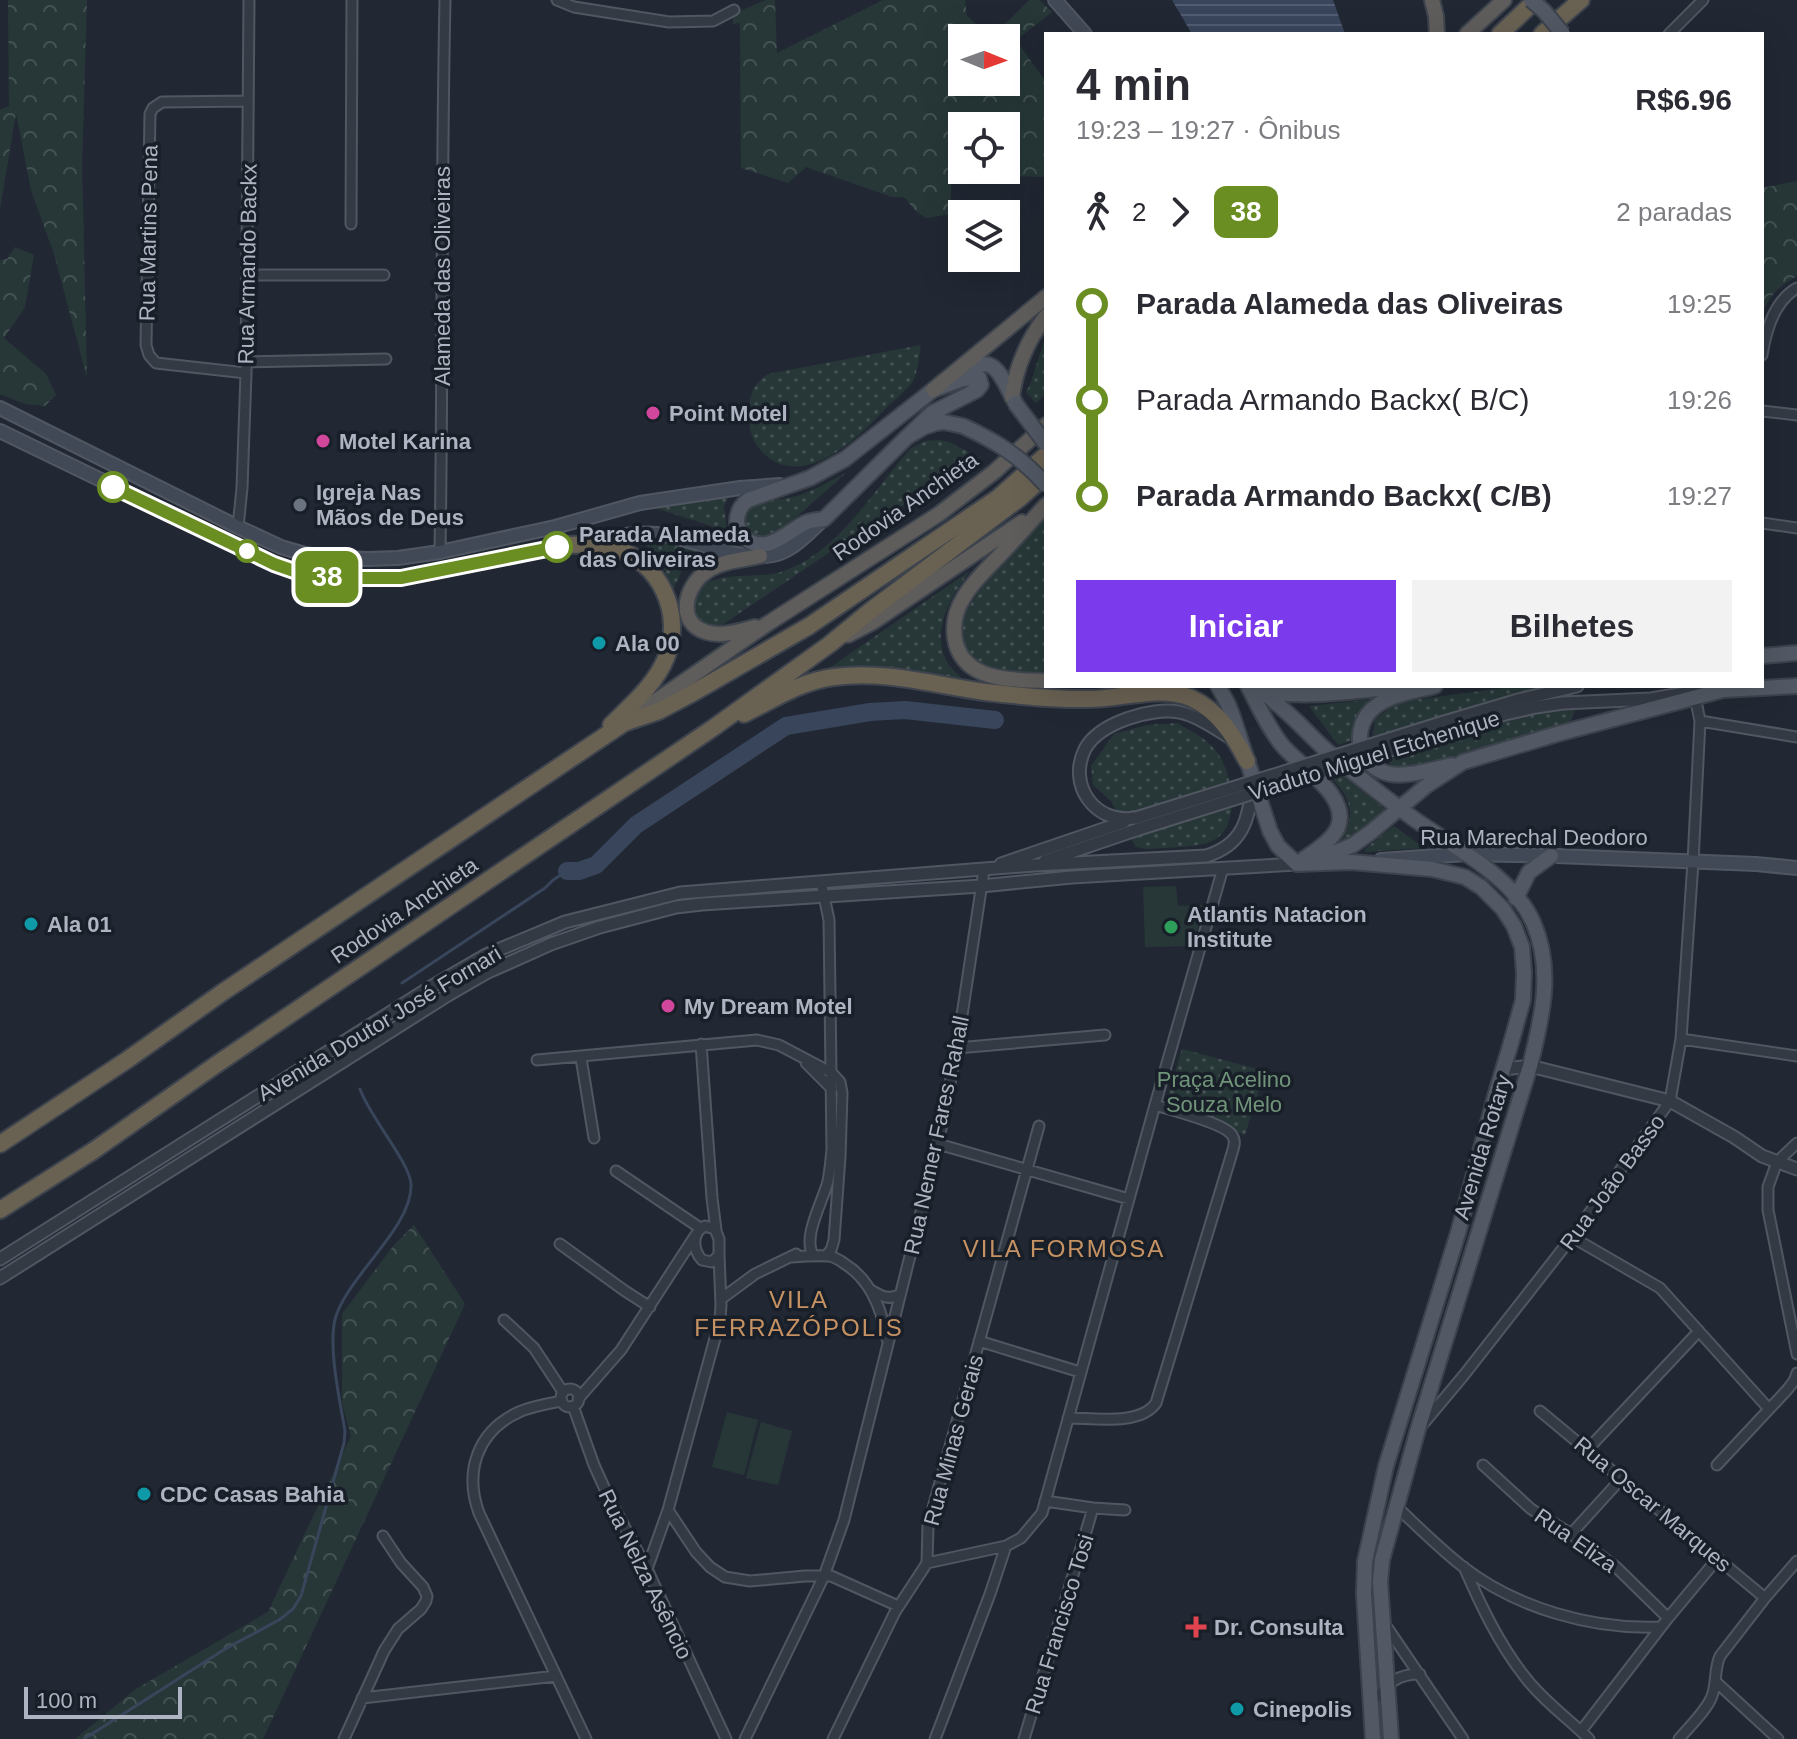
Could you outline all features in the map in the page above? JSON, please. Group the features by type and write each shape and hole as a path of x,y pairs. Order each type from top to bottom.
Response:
{"highway":[{"path":"1432,0 1437,32"},
{"path":"1469,32 1504,0"},
{"path":"1502,32 1533,0"},
{"path":"1544,32 1581,0"},
{"path":"933,390 1044,299"},
{"path":"1014,400 1020,359 1044,319"},
{"name":"Rodovia Anchieta","path":"0,1144 767,624 967,494 1044,427"},
{"name":"Rodovia Anchieta","path":"624,723 659,711 809,626 999,497 1044,457"},
{"name":"Rodovia Anchieta","path":"0,1210 93,1151 713,728 830,644 1044,477"},
{"name":"Rodovia Anchieta","path":"830,644 873,622 1044,506"},
{"path":"1044,507 964,596 956,614 954,637 965,662 985,674 1007,679 1044,681"},
{"path":"565,545 608,546 634,557 658,580 671,610 671,642 657,675 593,744"},
{"path":"760,556 705,572 691,588 687,607 689,618 695,626 708,633 727,633 767,624"},
{"path":"713,728 803,684 839,676 903,678 986,692 1090,699 1157,693 1194,699 1218,717 1247,761"},
{"path":"1090,699 1112,688"}],"main road":[{"path":"1055,0 1083,32"},
{"path":"1533,0 1561,32"},
{"path":"951,384 973,366 986,364 995,369 1044,441"},
{"path":"0,431 274,564 312,576 401,578 625,535 660,534 740,554 760,556 784,551 824,519 932,413 977,390 981,381 979,378 933,390 845,459 810,478 752,498 741,505 737,522 742,536 752,542 769,543 808,522 824,519"},
{"path":"0,408 281,547 326,557 383,558 440,552 555,527 640,503 740,488 792,484"},
{"path":"907,437 936,423 963,426 1010,450 1044,483"},
{"path":"1764,656 1797,653"},
{"path":"1764,688 1797,686"},
{"path":"1219,688 1228,704 1270,831 1278,846 1297,864"},
{"path":"1249,688 1274,734 1332,794 1339,809 1337,829 1333,835 1297,864"},
{"path":"1260,689 1283,695 1302,690 1348,688"},
{"path":"1428,688 1387,699 1367,713 1359,731 1361,750 1376,768 1393,774 1410,773 1463,762 1723,690 1760,688"},
{"name":"Avenida Rotary","path":"1260,689 1328,753 1506,885 1533,921 1545,960 1545,988 1530,1066 1418,1429 1382,1560 1380,1582 1391,1739"},
{"path":"1297,864 1353,845 1426,786 1463,762"},
{"name":"Rua Marechal Deodoro","path":"1297,864 1466,854 1797,868"},
{"path":"1516,898 1529,872 1551,856"},
{"name":"Avenida Rotary","path":"1351,862 1449,872 1481,887 1503,909 1514,926 1522,947 1525,982 1523,1000 1458,1233 1386,1466 1365,1561 1363,1583 1373,1739"}],"street":[{"name":"Rua Armando Backx","path":"238,527 246,367 249,0"},
{"path":"351,224 352,0"},
{"name":"Alameda das Oliveiras","path":"440,552 445,0"},
{"path":"557,0 574,7 669,22 713,21 734,10"},
{"path":"1671,32 1703,0"},
{"name":"Rua Martins Pena","path":"246,367 156,363 146,345 150,114 162,102 248,101"},
{"path":"247,275 384,275"},
{"path":"1764,347 1777,307 1788,293 1797,288"},
{"path":"246,367 386,359"},
{"path":"1764,411 1797,415"},
{"path":"1764,523 1797,528"},
{"name":"Viaduto Miguel Etchenique","path":"984,870 1446,727 1518,700 1569,688"},
{"name":"Viaduto Miguel Etchenique","path":"1446,727 1549,705 1651,699 1698,690 1723,690"},
{"name":"Rua João Basso","path":"1418,1429 1572,1237 1670,1101 1681,1039 1693,862 1700,721 1697,706 1691,698"},
{"path":"1137,822 1104,814 1085,795 1081,761 1086,747 1095,736 1130,718 1168,711 1189,715 1237,742"},
{"path":"1700,721 1797,737"},
{"name":"Avenida Doutor José Fornari","path":"0,1259 393,1010 486,955 565,922 653,898 705,890 1035,865 1194,857 1216,853 1230,844 1244,827 1254,782"},
{"name":"Viaduto Miguel Etchenique","path":"1035,865 1137,822"},
{"name":"Rua Marechal Deodoro","path":"1223,868 1297,864"},
{"name":"Avenida Doutor José Fornari","path":"981,886 1035,865"},
{"path":"833,1739 898,1606 927,1563 1006,1546 1021,1538 1042,1513 1223,868"},
{"name":"Avenida Doutor José Fornari","path":"0,1278 486,973 551,944 600,927 702,904 1223,868"},
{"name":"Rua Nemer Fares Rahall","path":"745,1739 824,1576 844,1520 938,1144 957,1048 984,870"},
{"path":"814,1256 809,1245 829,1172 832,1149 829,920 821,882"},
{"path":"957,1048 1105,1035"},
{"path":"1681,1039 1797,1056"},
{"path":"537,1060 764,1040 832,1073 841,1084 842,1117 836,1225 832,1248 826,1256"},
{"path":"647,1569 668,1510 721,1313 719,1241 712,1198 701,1044"},
{"path":"798,1055 832,1089"},
{"path":"581,1058 594,1138"},
{"path":"1504,1069 1530,1066 1670,1101 1762,1156 1797,1169"},
{"path":"1068,1418 1130,1418 1151,1411 1156,1403 1232,1153 1235,1141 1230,1132 1222,1127 1155,1105"},
{"name":"Rua Minas Gerais","path":"927,1563 928,1526 1039,1126"},
{"path":"1797,1143 1777,1162 1768,1187 1768,1210 1797,1354"},
{"path":"938,1144 1129,1199"},
{"path":"616,1171 699,1230"},
{"path":"585,1738 479,1513 472,1477 483,1443 501,1422 525,1410 570,1398 598,1376 621,1350 699,1230 712,1198"},
{"path":"699,1230 709,1226 716,1230"},
{"path":"699,1230 696,1251 713,1271 719,1286"},
{"path":"1572,1237 1660,1288 1769,1409"},
{"path":"560,1244 650,1307"},
{"path":"721,1299 755,1274 809,1245"},
{"path":"676,1266 691,1260 715,1260 719,1255"},
{"path":"791,1257 833,1257 860,1276 871,1290 880,1311 887,1345"},
{"path":"871,1290 889,1298 900,1294"},
{"name":"Rua Nelza Asêncio","path":"504,1320 534,1348 570,1398 603,1486 647,1569 726,1739"},
{"path":"1587,1450 1699,1331"},
{"path":"979,1341 1080,1372"},
{"path":"1717,1465 1794,1381 1797,1373"},
{"name":"Rua Oscar Marques","path":"1540,1411 1765,1598"},
{"name":"Rua Eliza","path":"1483,1465 1531,1509 1616,1567 1668,1618"},
{"path":"1571,1534 1621,1479"},
{"name":"Rua Francisco Tosi","path":"1045,1501 1125,1510"},
{"path":"1397,1507 1464,1567 1511,1596 1589,1622 1634,1628 1661,1627"},
{"name":"Rua Francisco Tosi","path":"1024,1739 1093,1508"},
{"path":"668,1510 696,1552 725,1577 750,1581 824,1576 837,1578 898,1606"},
{"path":"344,1739 393,1636 424,1605 427,1596 383,1536"},
{"path":"935,1739 1006,1546"},
{"path":"1581,1731 1718,1558"},
{"path":"1680,1739 1710,1701 1720,1656 1797,1561"},
{"path":"1464,1567 1484,1613 1525,1677 1545,1700 1589,1739"},
{"path":"1382,1620 1463,1739"},
{"path":"1370,1704 1386,1686 1404,1674 1420,1674"},
{"path":"362,1698 556,1676"},
{"path":"1715,1681 1778,1739"}],"green space":[{"path":"8,0 87,0 82,164 87,377 54,254 31,190 16,113 0,209 0,110 9,106"},
{"path":"766,0 775,0 777,53 883,0 965,0 967,16 976,24 948,24 948,96 1020,96 1020,46 1044,79 1044,177 1020,176 1020,112 948,112 948,184 951,184 951,200 948,200 948,214 926,218 905,198 892,197 806,167 788,183 741,168 740,23 733,24 733,14"},
{"path":"1029,0 1039,0 1052,12 1020,37 1020,24 1003,24"},
{"path":"1797,181 1797,276 1775,292 1764,311 1764,188"},
{"path":"15,247 34,255 25,307 4,338 46,374 56,395 45,406 25,404 0,394 0,260 7,259"},
{"path":"1044,341 1044,396 1036,403 1026,392"},
{"path":"921,345 913,381 862,432 830,456 797,466 780,464 757,446 750,427 750,403 755,387 768,374"},
{"path":"939,440 980,458 852,537 722,625 712,626 699,620 694,605 698,593 706,584 722,578 776,573 803,562 838,535 911,448 926,441"},
{"path":"846,473 769,540 746,536 743,513 750,508 761,502 806,493"},
{"path":"729,495 724,507 727,531 652,507"},
{"path":"1044,519 1044,678 990,673 973,663 961,649 960,631 967,610 982,587"},
{"path":"639,539 682,544 703,552 683,568 673,590 660,560"},
{"path":"971,570 951,601 942,624 942,648 951,668 963,680 961,684 825,671"},
{"path":"1503,688 1539,688 1373,736 1375,719 1398,702"},
{"path":"1374,699 1358,717 1352,740 1338,745 1309,706"},
{"path":"1576,708 1571,721 1436,762 1395,770 1387,760 1522,715"},
{"path":"1177,723 1208,742 1222,761 1231,787 1230,815 1218,837 1207,843 1146,849 1136,847 1111,801 1093,785 1091,766 1114,734 1147,725"},
{"path":"1340,773 1386,810 1354,836 1334,846 1350,819 1343,792 1329,776"},
{"path":"1394,826 1424,848 1366,852 1365,849"},
{"name":"Atlantis Natacion Institute","path":"1176,886 1178,906 1205,905 1192,946 1145,947 1143,887"},
{"name":"Praça Acelino Souza Melo","path":"1182,1049 1265,1071 1245,1135 1200,1114 1165,1106"},
{"path":"414,1225 465,1304 263,1739 75,1739 136,1689 268,1612 351,1436 342,1403 342,1314 394,1245"},
{"path":"727,1412 758,1420 744,1475 712,1467"},
{"path":"761,1422 792,1431 778,1485 746,1478"}],"water":[{"path":"1172,0 1333,0 1344,32 1191,32"}],"waterway":[{"path":"567,871 579,871 596,865 636,825 786,726 870,712 905,710 995,720"},
{"path":"402,983 567,871"},
{"path":"84,1739 225,1649 279,1620 293,1609 301,1596 344,1443 333,1342 336,1316 343,1300 402,1217 409,1201 411,1185 404,1165 360,1089"}],"bus line":[{"name":"38","path":"113,487 274,564 312,576 401,578 557,547"}],"place":[{"name":"Point Motel","path":"653,413"},
{"name":"Motel Karina","path":"323,441"},
{"name":"Igreja Nas Mãos de Deus","path":"300,505"},
{"name":"Parada Alameda das Oliveiras","path":"557,547"},
{"name":"Ala 00","path":"599,643"},
{"name":"Ala 01","path":"31,924"},
{"name":"Atlantis Natacion Institute","path":"1171,927"},
{"name":"My Dream Motel","path":"668,1006"},
{"name":"CDC Casas Bahia","path":"144,1494"},
{"name":"Dr. Consulta","path":"1196,1627"},
{"name":"Cinepolis","path":"1237,1709"}],"district":[{"name":"VILA FORMOSA","path":"1064,1249"},
{"name":"VILA FERRAZÓPOLIS","path":"799,1314"}]}
